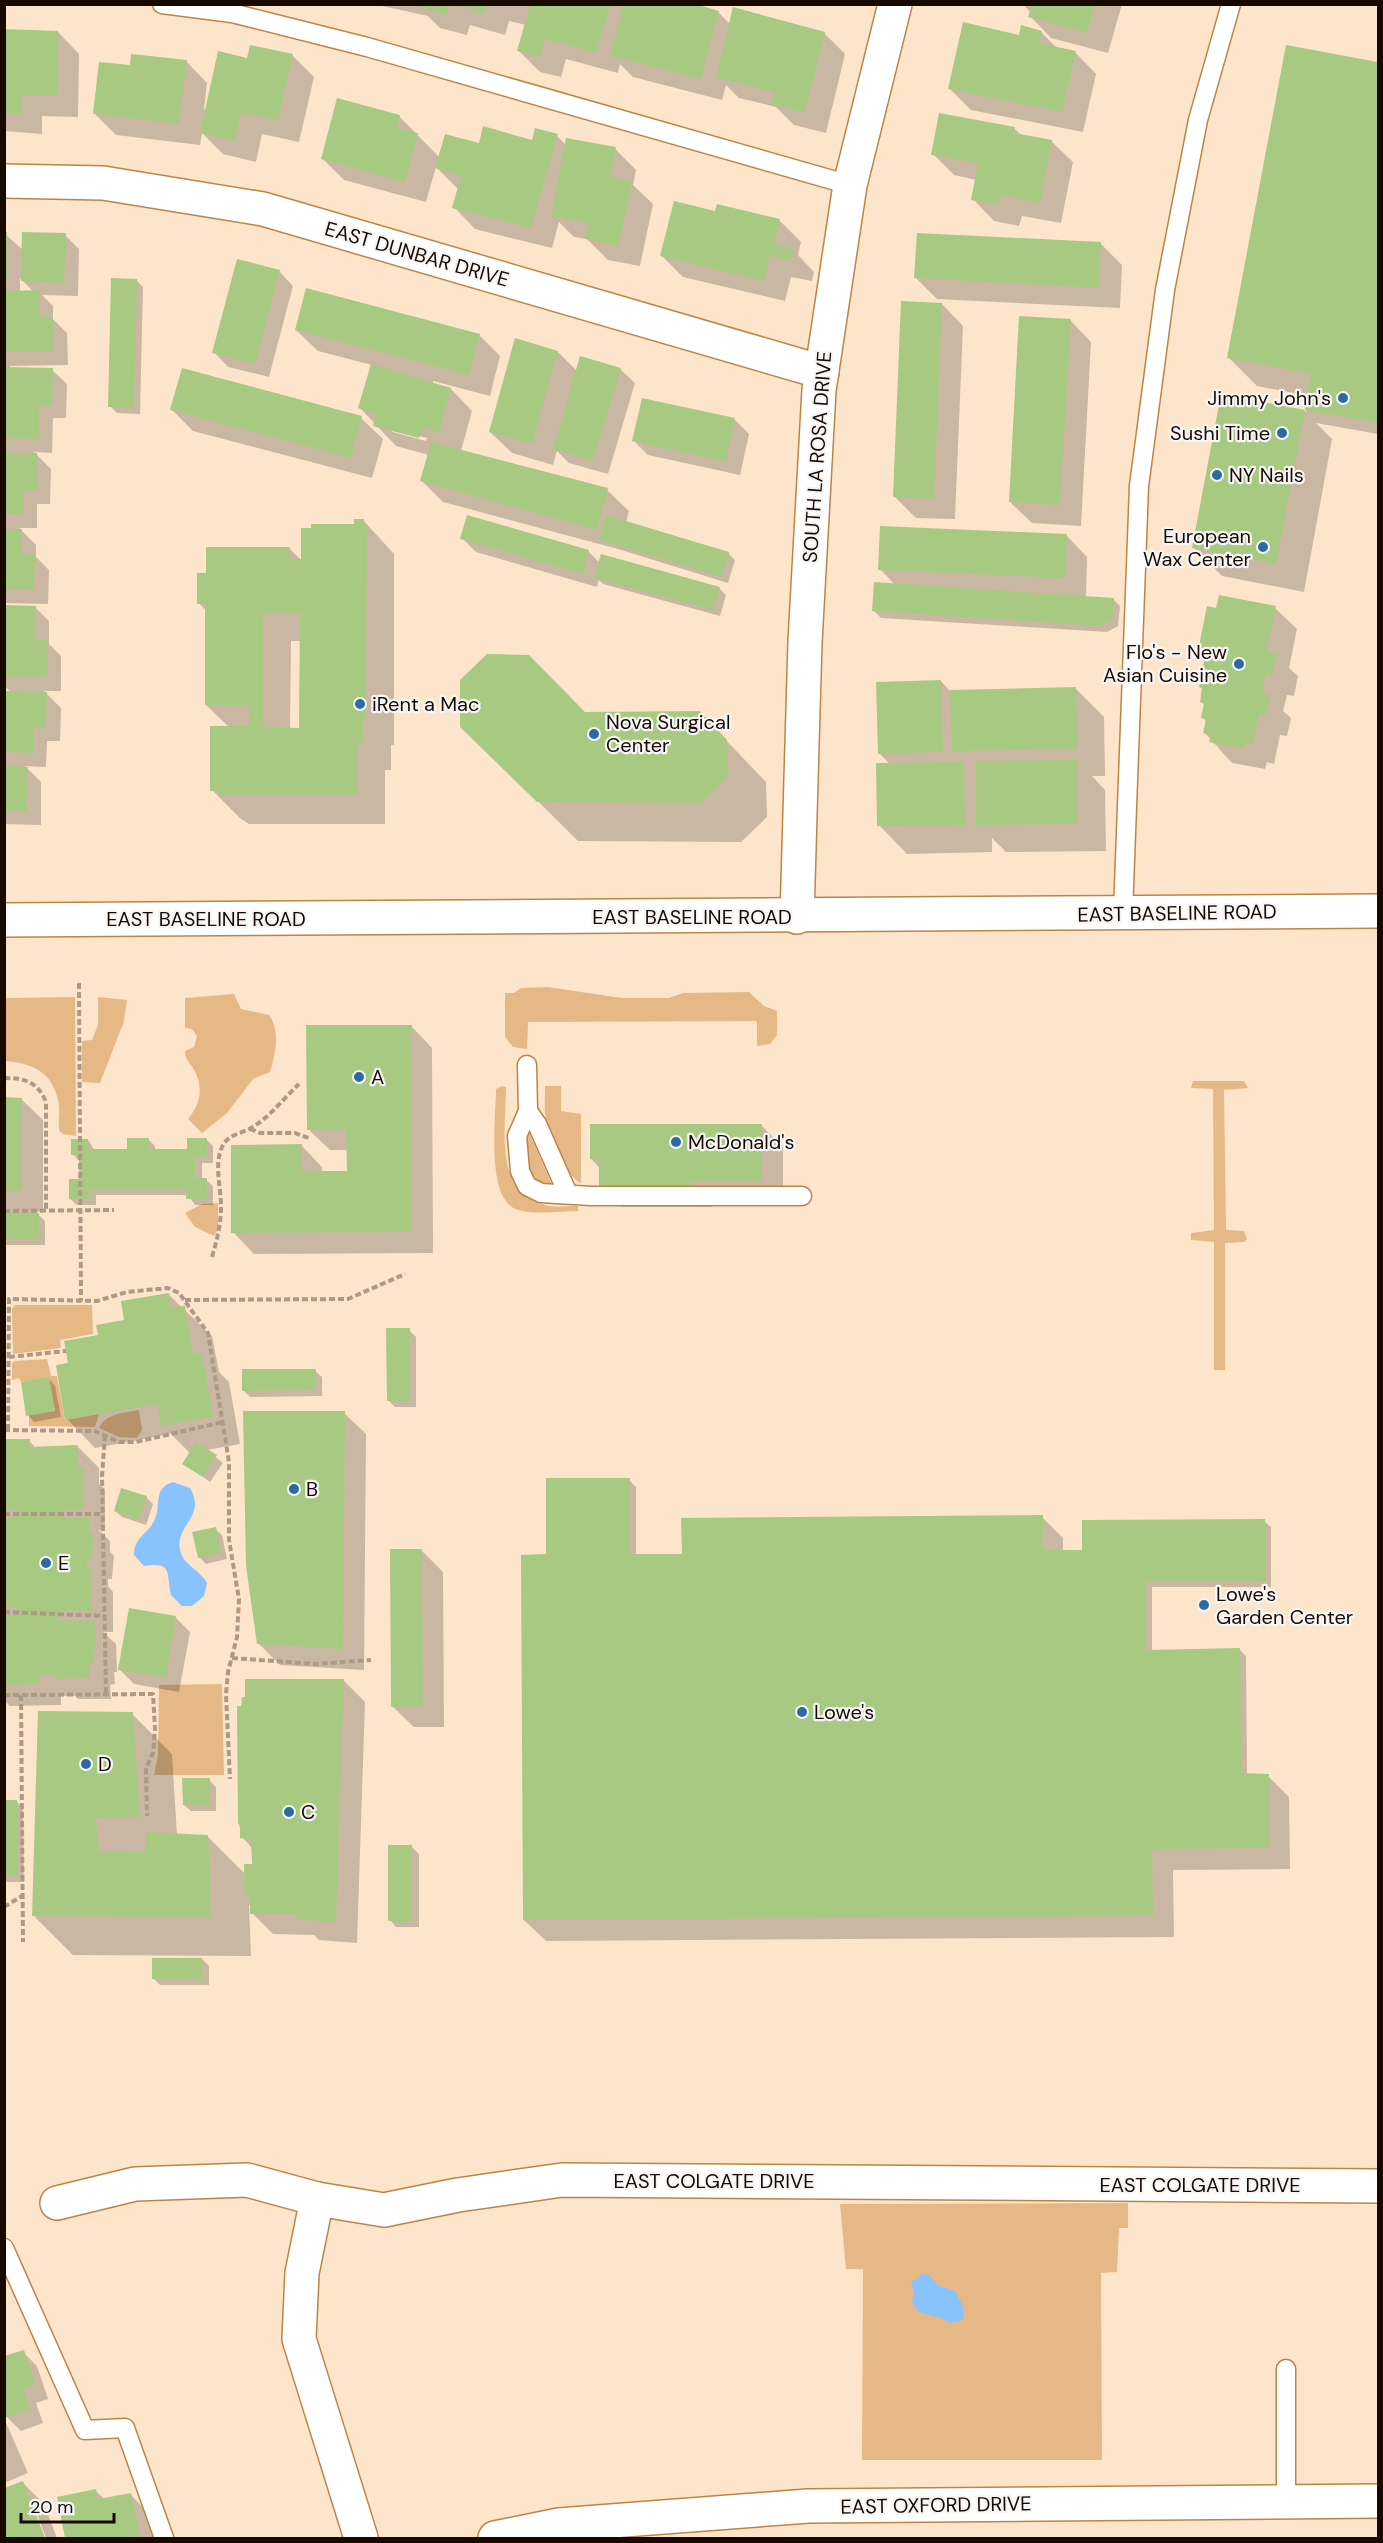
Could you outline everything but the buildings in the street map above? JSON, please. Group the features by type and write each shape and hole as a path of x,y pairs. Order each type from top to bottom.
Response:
{"street":[{"name":"SOUTH LA ROSA DRIVE","path":"796,917 806,612 822,372 850,186 895,4"},
{"name":"EAST DUNBAR DRIVE","path":"4,181 103,183 263,209 822,372"},
{"name":"EAST BASELINE ROAD","path":"4,920 796,917 1378,911"},
{"name":"EAST COLGATE DRIVE","path":"57,2203 135,2184 247,2180 317,2199 384,2210 458,2195 562,2180 1378,2186"},
{"path":"317,2199 302,2273 298,2339 361,2538"},
{"name":"EAST OXFORD DRIVE","path":"495,2538 559,2525 808,2506 1378,2501"}],"lane":[{"path":"162,4 232,13 366,47 850,186"},
{"path":"1124,913 1139,486 1165,290 1198,120 1231,4"},
{"path":"527,1065 528,1112 517,1136 520,1171 527,1186 541,1193 559,1196 568,1194 591,1196 802,1196"},
{"path":"528,1112 537,1124 568,1194"},
{"path":"4,2248 86,2430 125,2428 164,2538"},
{"path":"1286,2369 1286,2502"}],"path":[{"path":"79,983 81,1301"},
{"path":"4,1078 32,1082 39,1087 46,1102 46,1211"},
{"path":"212,1257 219,1234 221,1209 218,1162 222,1146 236,1132 250,1129 299,1084"},
{"path":"250,1129 260,1133 295,1133 311,1139"},
{"path":"4,1211 114,1210"},
{"path":"184,1300 348,1299 405,1274"},
{"path":"223,1422 136,1442 119,1442 105,1435 73,1430 6,1430 9,1299 97,1301 127,1292 168,1288 179,1293 208,1333 223,1422 229,1462 229,1540 239,1599 237,1637 226,1694 230,1779"},
{"path":"9,1357 66,1351"},
{"path":"105,1435 102,1514 106,1694"},
{"path":"4,1515 102,1514"},
{"path":"4,1612 105,1616"},
{"path":"232,1658 315,1664 371,1660"},
{"path":"4,1695 153,1694 155,1729 153,1753 146,1768 147,1816"},
{"path":"21,1695 23,1942"},
{"path":"4,1907 22,1896"}],"shaded area":[{"path":"548,987 621,998 669,998 683,993 749,992 764,1006 777,1011 777,1035 770,1044 757,1046 757,1021 528,1022 527,1049 513,1047 505,1037 505,993 514,993 521,988"},
{"path":"234,994 241,1009 269,1015 273,1021 276,1036 274,1058 270,1072 253,1079 227,1113 202,1133 188,1119 196,1107 200,1088 185,1053 194,1047 197,1036 192,1029 185,1028 185,998"},
{"path":"75,997 76,1136 63,1134 59,1130 59,1105 53,1085 47,1078 33,1067 4,1061 5,998"},
{"path":"98,997 127,1000 124,1021 100,1083 82,1082 82,1041 92,1040 98,1025"},
{"path":"1193,1081 1244,1081 1248,1088 1224,1090 1226,1230 1244,1231 1247,1239 1244,1242 1225,1243 1225,1370 1214,1370 1214,1242 1191,1240 1191,1233 1214,1230 1213,1089 1191,1088"},
{"path":"545,1086 561,1086 561,1111 581,1114 581,1183 564,1165 551,1136 545,1116"},
{"path":"506,1087 506,1156 510,1173 517,1187 528,1198 545,1205 578,1206 578,1211 540,1213 518,1210 508,1203 501,1191 495,1157 496,1089"},
{"path":"526,1130 528,1130 552,1185 542,1183 530,1173 526,1158"},
{"path":"218,1203 218,1229 214,1236 195,1227 185,1213 202,1204"},
{"path":"15,1305 92,1305 93,1334 60,1340 61,1348 13,1354 12,1309"},
{"path":"47,1359 51,1376 57,1376 65,1420 99,1414 95,1427 29,1426 29,1415 55,1411 49,1378 21,1382 19,1378 12,1380 12,1363"},
{"path":"139,1410 142,1430 137,1438 119,1437 99,1428 106,1419"},
{"path":"222,1684 224,1775 154,1775 158,1755 159,1685"},
{"path":"1128,2203 1128,2228 1119,2228 1117,2272 1101,2273 1102,2460 862,2460 863,2269 846,2269 840,2204"}],"water":[{"path":"173,1482 190,1488 194,1498 193,1514 182,1533 180,1550 184,1560 207,1583 204,1596 192,1606 182,1606 171,1595 167,1571 164,1567 144,1566 134,1555 138,1541 156,1517 162,1489"},
{"path":"922,2274 929,2275 939,2286 955,2291 964,2308 963,2320 949,2323 941,2318 918,2312 912,2302 914,2291 911,2283"}],"place":[{"name":"Jimmy John's","path":"1343,398"},
{"name":"Sushi Time","path":"1282,433"},
{"name":"NY Nails","path":"1217,475"},
{"name":"European Wax Center","path":"1263,547"},
{"name":"Flo's - New Asian Cuisine","path":"1239,664"},
{"name":"iRent a Mac","path":"360,704"},
{"name":"Nova Surgical Center","path":"594,734"},
{"name":"A","path":"359,1077"},
{"name":"McDonald's","path":"676,1142"},
{"name":"B","path":"294,1489"},
{"name":"E","path":"46,1563"},
{"name":"Lowe's Garden Center","path":"1204,1605"},
{"name":"Lowe's","path":"802,1712"},
{"name":"D","path":"86,1764"},
{"name":"C","path":"289,1812"}]}
